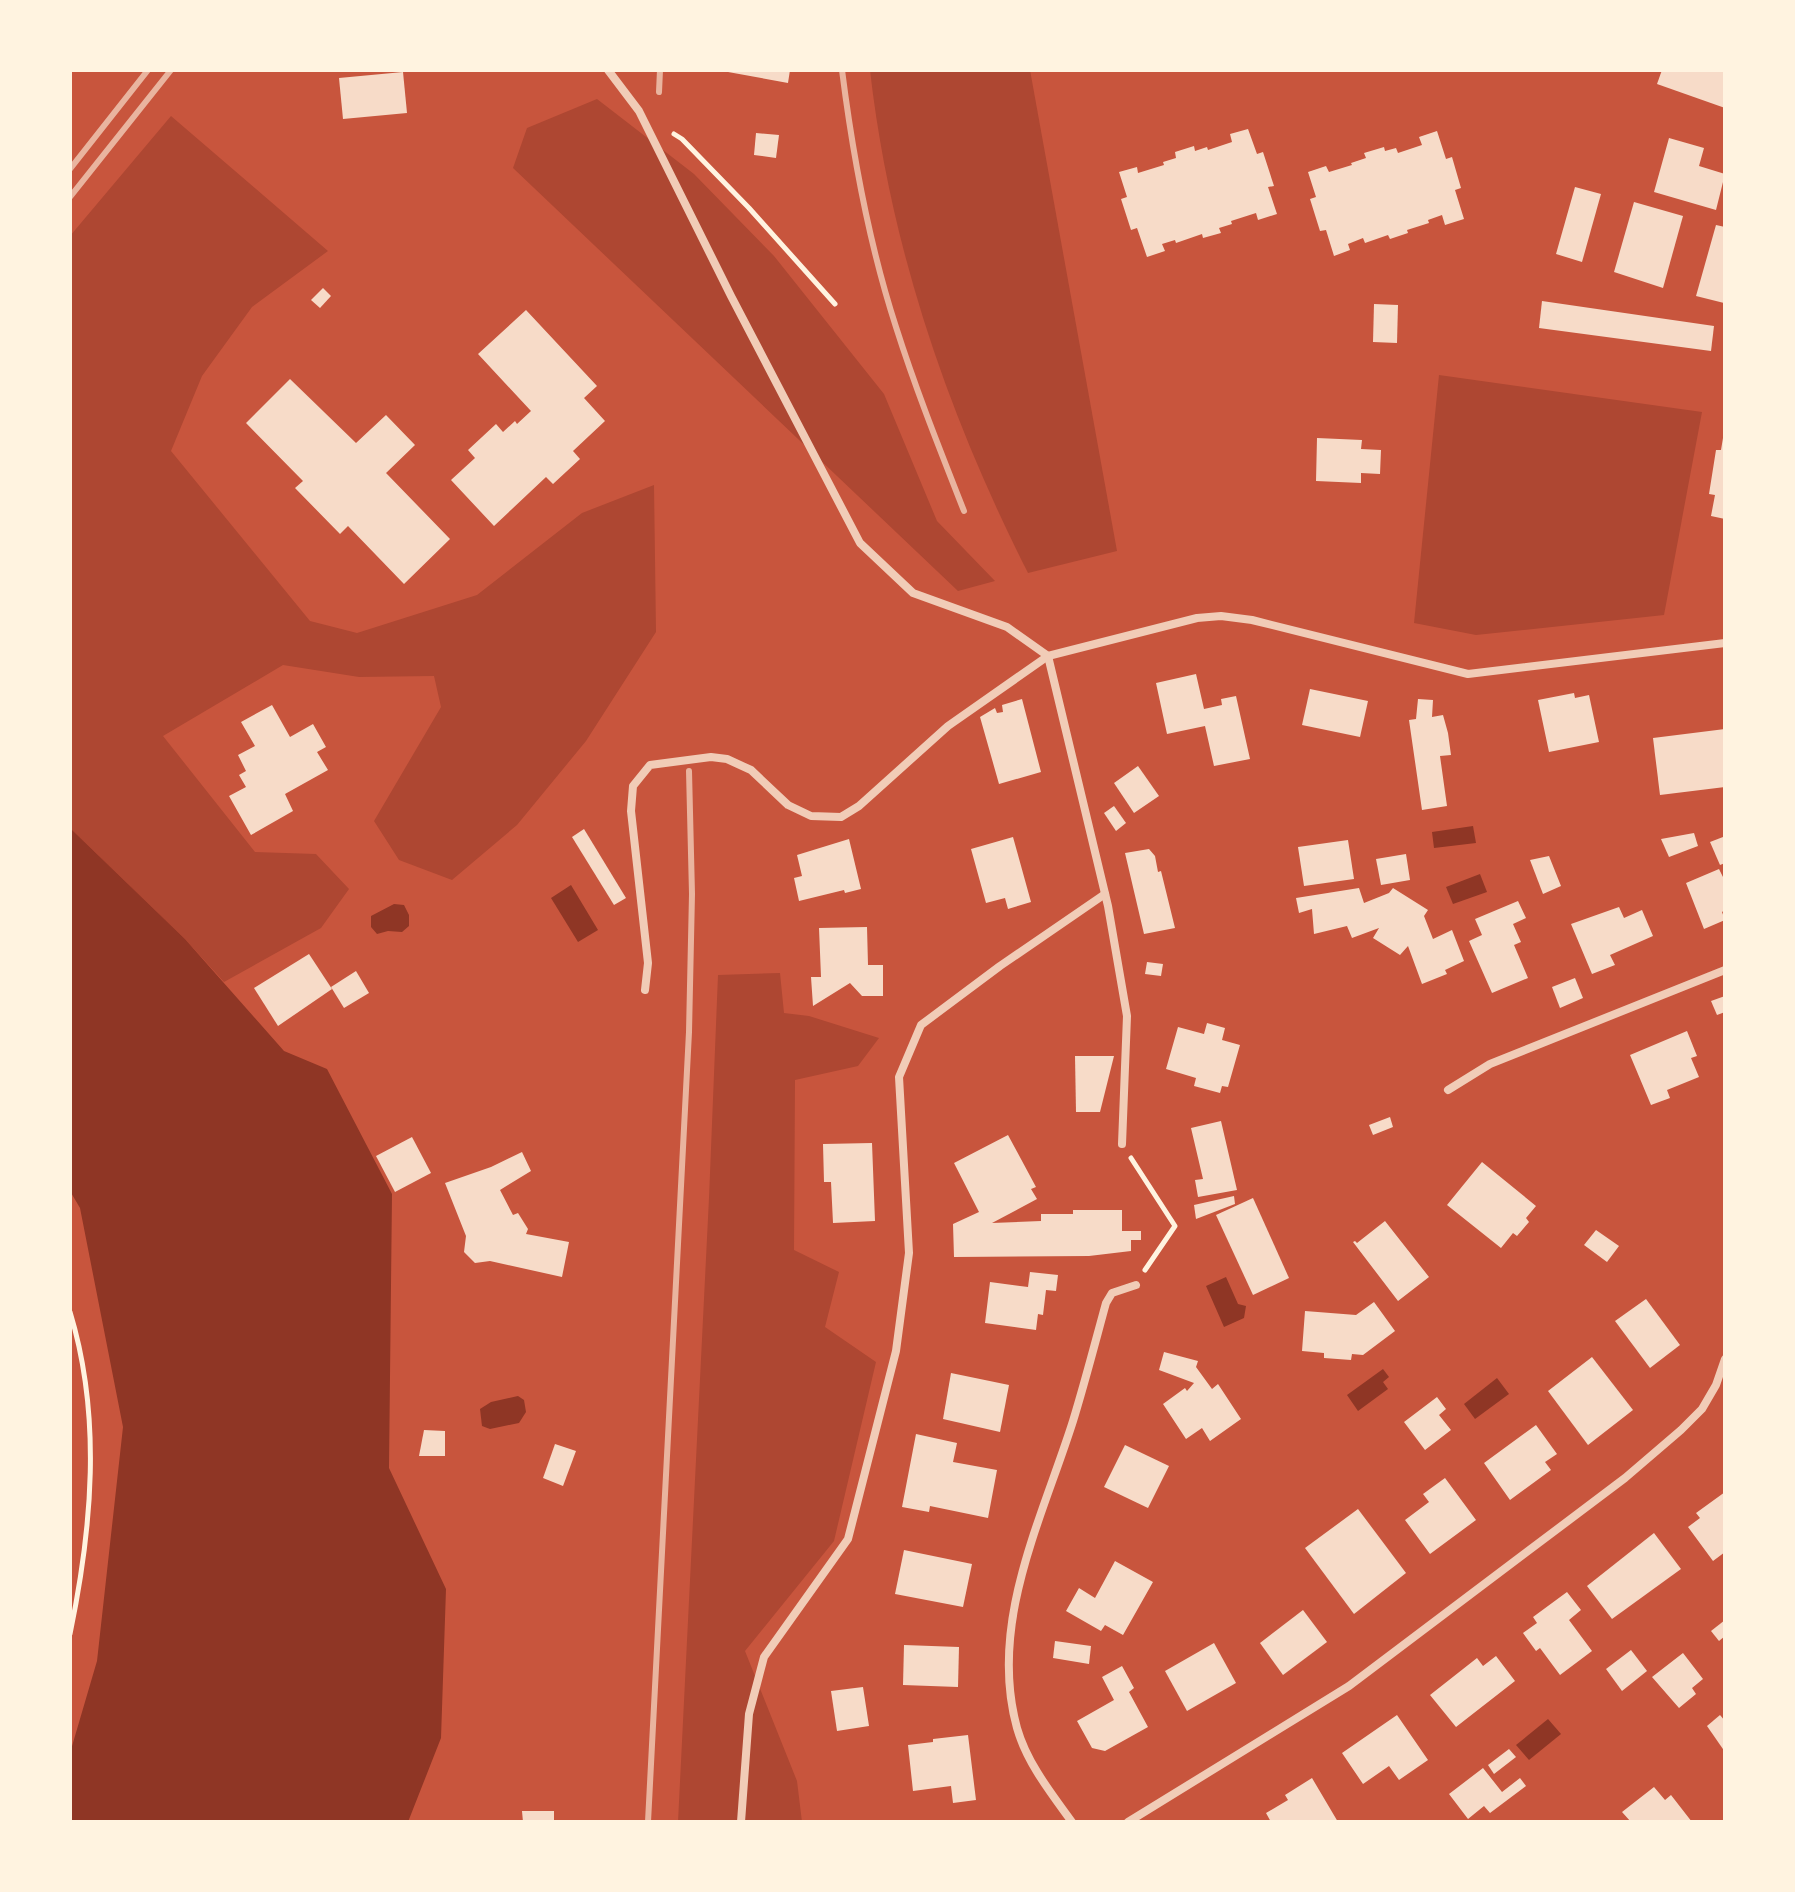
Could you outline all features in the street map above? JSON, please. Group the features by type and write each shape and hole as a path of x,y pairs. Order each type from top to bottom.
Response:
{"street":[{"path":"608,70 639,111 860,543 913,593 1007,627 1048,656 1105,894 1127,1016 1122,1144"},
{"path":"645,990 648,963 631,811 633,786 650,765 711,757 727,759 751,770 788,805 811,816 841,817 859,806 948,726 1048,656 1197,618 1221,616 1252,620 1468,674 1725,643"},
{"path":"741,1822 749,1714 764,1657 848,1539 896,1351 909,1253 899,1077 921,1025 1105,894"},
{"path":"1448,1090 1490,1064 1725,970"},
{"path":"1072,1822 1029,1759 1017,1727 1008,1648 1023,1566 1073,1420 1106,1303 1112,1293 1136,1285"},
{"path":"1128,1822 1349,1686 1625,1478 1702,1409 1716,1385 1725,1359"}],"path":[{"path":"671,132 682,139 749,208 835,304"},
{"path":"1122,1144 1175,1226 1136,1285"},
{"path":"70,1312 81,1356 91,1435 86,1553 70,1634"}],"shaded area":[{"path":"870,70 1030,70 1117,551 1028,573 972,453 926,329 892,201"},
{"path":"597,99 694,174 774,256 884,394 937,521 995,581 958,591 513,168 527,128"},
{"path":"171,116 328,251 252,307 202,376 171,451 310,621 357,633 477,595 582,513 654,485 656,632 586,741 517,825 452,880 399,860 374,821 441,707 434,676 359,677 283,665 163,736 255,852 316,854 349,889 321,928 224,982 185,939 70,828 70,236"},
{"path":"1439,375 1702,412 1664,615 1476,635 1414,623"},
{"path":"1473,826 1476,843 1434,848 1432,832"},
{"path":"70,828 185,939 284,1051 327,1069 392,1194 389,1468 446,1589 441,1738 408,1822 70,1822 70,1753 97,1661 123,1427 80,1208 70,1191"},
{"path":"1480,874 1487,892 1453,904 1446,887"},
{"path":"571,885 598,930 578,942 551,898"},
{"path":"394,904 404,905 409,915 409,926 402,932 377,934 371,927 371,916"},
{"path":"780,973 784,1013 809,1016 879,1038 858,1066 795,1080 794,1250 839,1272 825,1327 876,1362 834,1541 745,1651 797,1781 802,1822 678,1822 718,975"},
{"path":"1226,1277 1238,1304 1246,1306 1244,1318 1224,1327 1206,1286"},
{"path":"1383,1369 1389,1377 1383,1382 1388,1389 1358,1411 1347,1395"},
{"path":"1497,1378 1509,1394 1475,1419 1464,1404"},
{"path":"518,1396 524,1400 526,1412 519,1423 490,1429 482,1426 480,1409 491,1402"},
{"path":"1548,1719 1561,1734 1529,1760 1516,1745"}],"building":[{"path":"717,70 790,70 788,83"},
{"path":"1662,70 1725,70 1725,108 1657,84"},
{"path":"403,72 407,113 343,119 339,78"},
{"path":"1248,129 1257,154 1263,152 1274,186 1268,187 1277,214 1258,220 1256,213 1231,221 1232,224 1219,228 1221,233 1203,238 1202,234 1176,243 1175,240 1162,244 1165,251 1147,257 1137,228 1131,230 1121,199 1127,197 1119,172 1137,167 1138,173 1164,165 1163,162 1176,158 1175,152 1194,146 1195,151 1207,147 1208,150 1232,142 1230,134"},
{"path":"1437,131 1446,159 1452,157 1461,188 1455,190 1464,219 1445,225 1442,215 1390,239 1388,235 1365,243 1363,238 1348,244 1350,250 1334,256 1326,230 1320,231 1310,199 1316,197 1308,172 1326,166 1329,172 1352,165 1366,158 1364,153 1384,147 1385,151 1396,148 1398,153 1422,145 1419,137"},
{"path":"756,133 779,135 776,158 754,155"},
{"path":"1669,138 1704,148 1699,166 1725,174 1716,210 1654,192"},
{"path":"1575,187 1601,194 1582,262 1556,254"},
{"path":"1634,202 1683,216 1663,288 1614,272"},
{"path":"1716,225 1725,227 1724,303 1696,296"},
{"path":"323,288 331,296 320,308 311,300"},
{"path":"1542,301 1714,326 1711,351 1539,328"},
{"path":"1374,304 1398,305 1397,343 1373,342"},
{"path":"526,310 597,386 584,398 605,421 573,451 580,459 553,484 546,477 494,526 451,480 475,458 468,450 496,424 503,432 531,411 478,354"},
{"path":"290,379 356,443 386,415 415,445 386,473 450,539 404,584 348,526 340,534 295,488 303,481 246,423"},
{"path":"1317,438 1362,440 1361,449 1381,450 1380,474 1361,473 1361,483 1316,481"},
{"path":"1723,438 1725,519 1711,516 1715,495 1709,494 1716,450 1721,450"},
{"path":"1196,674 1204,709 1222,705 1221,699 1236,696 1250,759 1214,766 1205,726 1167,734 1156,683"},
{"path":"1310,689 1368,701 1360,737 1302,725"},
{"path":"1574,693 1575,698 1589,695 1599,742 1549,752 1538,700"},
{"path":"1022,699 1041,772 999,784 980,717 995,708 997,713 1003,712 1002,705"},
{"path":"1418,699 1433,700 1432,717 1443,715 1451,755 1440,756 1447,806 1422,810 1409,720 1416,719"},
{"path":"272,705 290,737 313,724 326,747 317,752 328,770 285,794 293,811 251,835 229,796 246,787 239,775 246,771 238,755 255,746 241,722"},
{"path":"1725,729 1725,787 1660,795 1653,738"},
{"path":"1138,766 1159,796 1134,813 1114,783"},
{"path":"1114,806 1126,823 1116,831 1104,813"},
{"path":"584,829 626,898 614,905 572,837"},
{"path":"1694,833 1698,846 1669,857 1661,839"},
{"path":"1013,837 1031,902 1008,909 1005,898 986,903 971,849"},
{"path":"1723,837 1725,863 1720,865 1710,842"},
{"path":"849,839 861,889 799,901 794,878 802,876 797,855"},
{"path":"1348,840 1354,879 1304,886 1298,847"},
{"path":"1149,849 1155,856 1158,872 1161,871 1175,928 1144,934 1125,853"},
{"path":"1406,854 1410,880 1381,885 1376,859"},
{"path":"1549,856 1561,886 1543,894 1530,860"},
{"path":"1719,869 1725,881 1725,910 1722,912 1725,920 1704,929 1686,883"},
{"path":"1359,888 1364,903 1389,893 1393,888 1428,910 1424,916 1433,939 1452,930 1464,961 1445,970 1447,974 1422,984 1408,946 1400,955 1373,938 1379,928 1352,938 1347,926 1314,934 1312,909 1299,913 1296,898"},
{"path":"1518,901 1526,918 1513,924 1521,942 1514,945 1528,978 1492,993 1469,941 1482,935 1475,919"},
{"path":"1619,907 1624,918 1642,910 1653,936 1610,955 1615,965 1592,974 1571,924"},
{"path":"867,927 868,965 883,965 883,996 862,996 850,983 813,1006 811,977 821,977 819,928"},
{"path":"309,954 332,989 278,1026 254,988"},
{"path":"1147,962 1163,964 1161,976 1145,974"},
{"path":"356,971 369,993 344,1008 331,987"},
{"path":"1575,978 1583,998 1560,1008 1552,987"},
{"path":"1725,996 1725,1012 1717,1015 1711,1001"},
{"path":"1207,1023 1225,1028 1222,1040 1240,1045 1228,1087 1222,1086 1220,1093 1194,1086 1196,1078 1166,1069 1178,1027 1204,1034"},
{"path":"1687,1031 1697,1056 1691,1058 1699,1077 1667,1090 1670,1098 1651,1105 1630,1055"},
{"path":"1075,1056 1114,1056 1100,1112 1076,1112"},
{"path":"1390,1117 1393,1127 1373,1135 1369,1125"},
{"path":"1221,1121 1237,1190 1198,1197 1195,1180 1203,1179 1191,1128"},
{"path":"1008,1135 1036,1187 1031,1189 1037,1199 992,1223 1041,1221 1041,1214 1073,1214 1073,1210 1122,1210 1122,1231 1141,1231 1141,1240 1131,1240 1131,1251 1089,1256 954,1257 953,1224 979,1212 954,1163"},
{"path":"412,1137 431,1173 395,1192 376,1156"},
{"path":"872,1143 875,1221 833,1223 831,1182 824,1182 823,1144"},
{"path":"522,1152 531,1171 500,1190 513,1215 518,1213 528,1229 526,1234 569,1242 562,1277 490,1261 475,1263 464,1252 466,1236 445,1183"},
{"path":"1482,1162 1536,1206 1526,1218 1529,1222 1517,1236 1513,1233 1501,1248 1447,1205"},
{"path":"1234,1196 1235,1204 1196,1219 1194,1205"},
{"path":"1253,1198 1289,1278 1253,1295 1216,1215"},
{"path":"1385,1221 1429,1277 1398,1301 1353,1242 1357,1243"},
{"path":"1596,1230 1619,1246 1607,1262 1584,1245"},
{"path":"1030,1272 1058,1275 1056,1291 1046,1290 1043,1315 1038,1314 1036,1330 985,1323 990,1282 1028,1287"},
{"path":"1646,1299 1680,1345 1650,1368 1615,1321"},
{"path":"1374,1302 1395,1331 1363,1355 1352,1354 1351,1360 1324,1358 1324,1353 1302,1351 1305,1311 1356,1315"},
{"path":"1164,1352 1198,1361 1196,1367 1212,1389 1218,1384 1241,1419 1210,1441 1202,1428 1186,1439 1163,1404 1185,1388 1187,1391 1194,1383 1159,1370"},
{"path":"1592,1357 1633,1410 1588,1445 1548,1391"},
{"path":"951,1373 1009,1385 1000,1432 943,1419"},
{"path":"1437,1397 1446,1409 1439,1415 1451,1430 1425,1450 1404,1422"},
{"path":"1536,1425 1557,1454 1545,1462 1551,1470 1510,1500 1484,1463"},
{"path":"424,1430 445,1431 445,1456 419,1456"},
{"path":"916,1434 957,1443 953,1462 997,1470 988,1518 930,1506 929,1512 902,1507"},
{"path":"555,1444 576,1451 563,1486 543,1478"},
{"path":"1125,1445 1169,1466 1148,1508 1104,1487"},
{"path":"1445,1478 1476,1520 1430,1554 1405,1520 1429,1502 1423,1494"},
{"path":"1725,1492 1725,1552 1713,1561 1688,1527 1700,1518 1696,1513"},
{"path":"1358,1509 1406,1573 1354,1614 1305,1548"},
{"path":"1654,1533 1681,1569 1612,1619 1587,1586"},
{"path":"904,1550 972,1564 963,1607 895,1594"},
{"path":"1115,1561 1153,1582 1123,1635 1105,1625 1101,1631 1066,1611 1079,1588 1095,1598"},
{"path":"1567,1592 1581,1610 1569,1620 1592,1651 1560,1675 1540,1648 1536,1651 1523,1633 1537,1623 1533,1617"},
{"path":"1303,1610 1327,1642 1283,1675 1260,1643"},
{"path":"1725,1620 1725,1636 1719,1641 1711,1631"},
{"path":"1055,1641 1091,1646 1089,1664 1053,1658"},
{"path":"1214,1643 1236,1683 1187,1711 1165,1671"},
{"path":"904,1645 959,1647 958,1687 903,1685"},
{"path":"1631,1650 1647,1671 1622,1691 1606,1669"},
{"path":"1683,1653 1703,1679 1692,1688 1696,1694 1679,1708 1652,1677"},
{"path":"1496,1656 1515,1681 1456,1727 1430,1695 1477,1658 1483,1666"},
{"path":"1122,1666 1134,1688 1129,1692 1148,1727 1105,1751 1092,1748 1077,1721 1114,1700 1102,1677"},
{"path":"863,1687 869,1726 837,1731 831,1691"},
{"path":"1397,1715 1428,1760 1399,1780 1389,1766 1363,1784 1342,1753"},
{"path":"1720,1715 1725,1721 1725,1752 1707,1726"},
{"path":"968,1735 976,1800 953,1803 951,1786 913,1791 908,1745"},
{"path":"1509,1749 1516,1757 1494,1774 1488,1765"},
{"path":"1483,1768 1502,1792 1520,1778 1526,1786 1490,1813 1484,1806 1468,1819 1449,1794"},
{"path":"1312,1778 1338,1822 1271,1822 1266,1813 1288,1800 1285,1795"},
{"path":"1654,1787 1665,1800 1671,1795 1692,1822 1631,1822 1622,1812"},
{"path":"522,1811 554,1811 554,1822 523,1822"}],"railway":[{"path":"70,169 148,70"},
{"path":"70,197 171,70"},
{"path":"659,92 660,70"},
{"path":"842,70 863,200 886,296 920,397 964,511"},
{"path":"648,1822 689,1032 692,894 689,771"}]}
